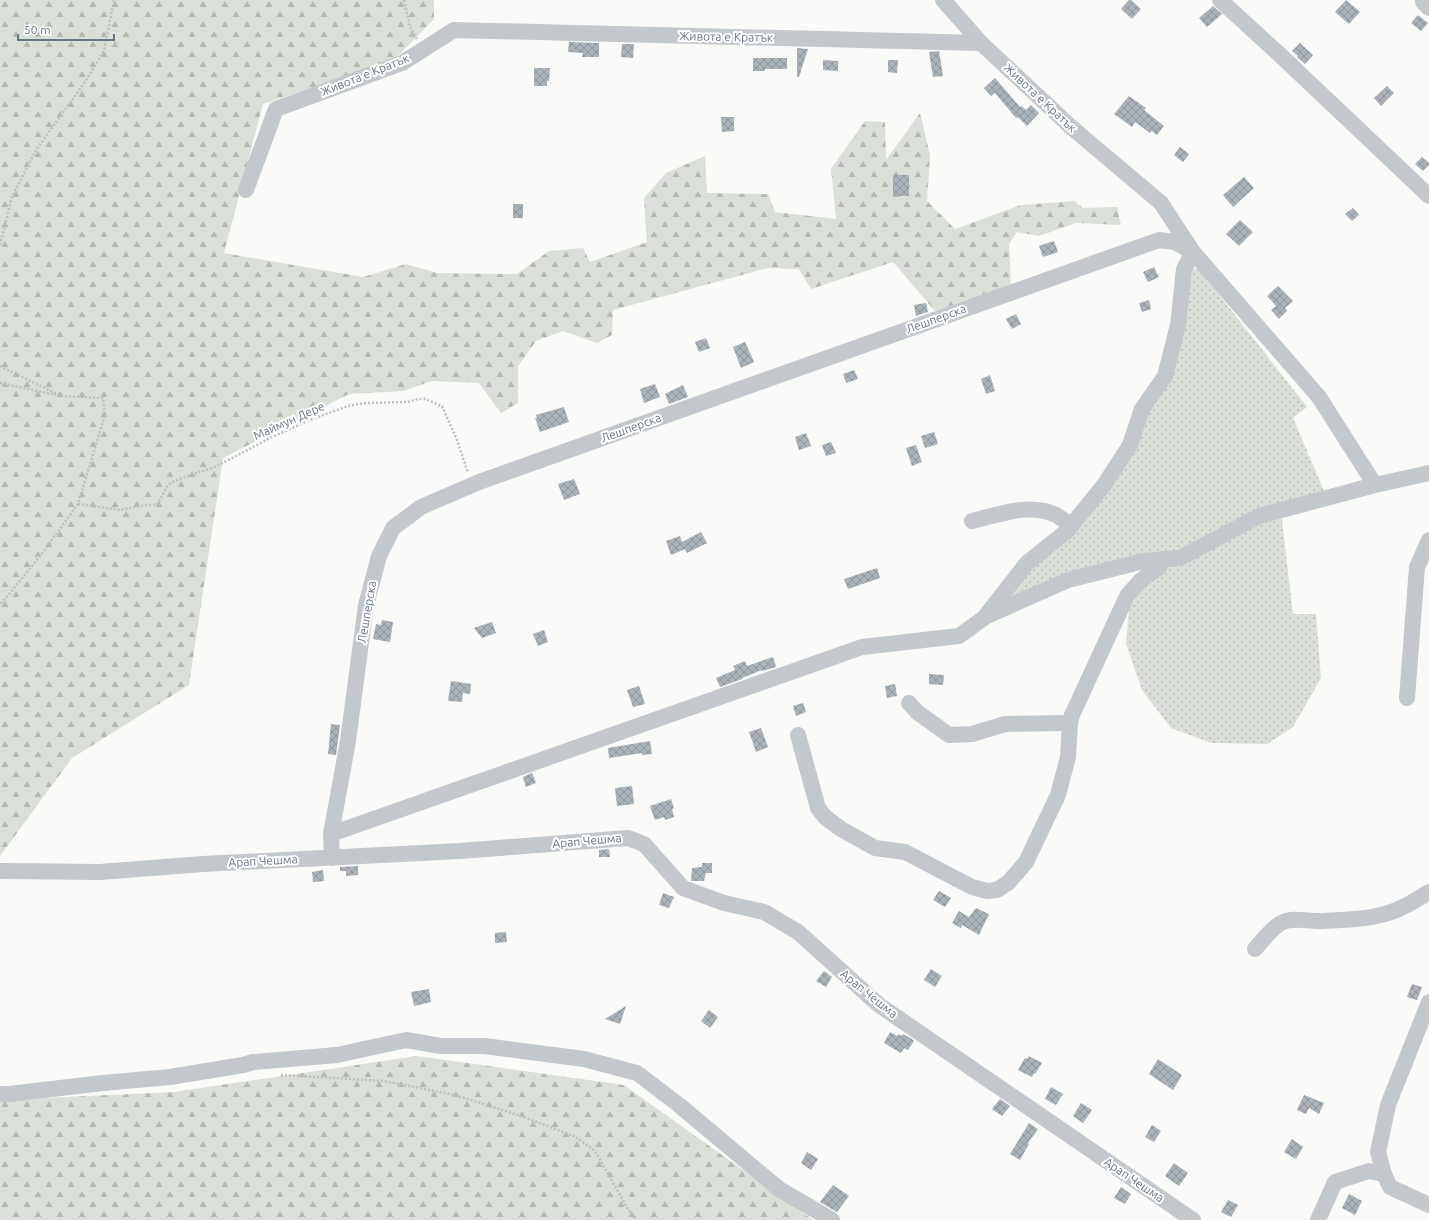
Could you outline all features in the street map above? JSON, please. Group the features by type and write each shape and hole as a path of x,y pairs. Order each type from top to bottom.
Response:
{"street":[{"path":"943,0 981,43"},
{"path":"1220,0 1429,196"},
{"name":"Живота е Кратък","path":"246,190 276,109 402,63 454,30 981,43 1071,127 1160,203 1193,252"},
{"name":"Лешперска","path":"332,858 331,834 348,740 366,605 379,556 393,528 421,507 472,485 1160,240 1175,242 1193,252"},
{"path":"984,618 1027,563 1067,531 1104,485 1130,445 1142,409 1165,376 1178,325 1184,269 1193,252 1319,397 1375,485"},
{"path":"331,834 862,647 959,636 984,618 1068,580 1144,561 1180,558 1259,516 1375,485 1429,473"},
{"path":"972,521 1023,510 1035,509 1054,514 1072,525"},
{"path":"1408,698 1417,567 1429,540"},
{"path":"798,735 818,808 825,818 841,829 875,848 906,852 972,887 987,891 997,890 1009,882 1026,862 1058,795 1068,757 1070,723 1072,715 1127,596 1140,581 1158,568 1164,559"},
{"path":"909,703 917,712 948,735 972,734 1006,724 1070,723"},
{"name":"Арап Чешма","path":"0,871 100,872 203,864 460,851 628,838 644,844 683,888 724,903 764,912 798,932 879,1005 1193,1220"},
{"path":"1255,949 1272,930 1282,922 1293,920 1315,921 1358,919 1393,911 1411,903 1429,892"},
{"path":"1429,1002 1388,1105 1378,1152 1384,1174 1390,1187 1429,1205"},
{"path":"0,1094 170,1077 253,1062 337,1055 406,1040 441,1046 484,1046 584,1059 637,1073 679,1104 779,1189 832,1220"},
{"path":"1318,1220 1335,1182 1369,1171 1384,1174"}],"path":[{"path":"0,246 12,197 33,157 85,82 104,51 114,0"},
{"path":"404,0 410,27 423,50"},
{"path":"0,366 61,396"},
{"path":"0,383 61,396 103,398 105,415 78,504 41,555 0,605"},
{"name":"Маймун Дере","path":"78,504 120,510 132,507 157,506 168,485 174,481 217,466 270,438 310,420 348,406 365,403 408,402 418,399 425,399 442,406 457,440 472,485"},
{"path":"278,1075 384,1081 455,1095 521,1116 576,1138 595,1151 628,1208 637,1220"}],"green space":[{"path":"0,0 434,0 434,19 394,60 263,104 224,253 363,277 406,264 437,273 517,274 549,251 583,248 590,262 647,242 644,198 666,173 705,156 707,193 768,194 775,212 836,219 831,169 865,121 885,122 886,160 920,113 930,155 927,201 955,229 1021,205 1074,201 1083,208 1117,207 1121,225 1076,223 1039,236 1017,232 1009,244 1011,285 935,311 893,262 811,289 799,269 768,268 613,310 612,335 597,343 563,331 536,341 518,366 518,403 501,413 479,383 432,381 403,391 349,394 223,458 189,685 72,758 0,856"},
{"path":"1184,269 1199,269 1307,407 1293,418 1324,491 1280,504 1293,614 1316,614 1321,678 1293,727 1267,744 1211,743 1171,728 1142,690 1126,644 1129,610 1142,587 1144,561 984,618 1067,531 1165,376"},
{"path":"417,1056 624,1085 813,1220 0,1220 0,1100 174,1092"}],"building":[{"path":"1129,0 1141,9 1132,19 1121,9"},
{"path":"1346,0 1360,12 1349,24 1335,12"},
{"path":"1213,6 1222,14 1207,27 1199,18"},
{"path":"1418,15 1428,23 1421,31 1411,23"},
{"path":"569,42 599,43 599,57 582,57 583,53 568,52"},
{"path":"1300,43 1313,55 1305,64 1292,51"},
{"path":"622,44 634,44 633,58 621,57"},
{"path":"797,48 808,49 799,77 797,77"},
{"path":"939,51 943,76 933,77 929,52"},
{"path":"753,58 787,58 787,69 765,69 765,71 753,71"},
{"path":"823,60 838,61 838,71 823,70"},
{"path":"888,60 898,60 897,73 888,72"},
{"path":"534,68 550,68 547,86 534,86"},
{"path":"995,78 1020,107 1021,106 1026,110 1031,105 1039,113 1027,126 1018,117 1016,118 995,93 991,96 984,88"},
{"path":"1387,86 1394,93 1381,106 1374,98"},
{"path":"1129,96 1146,108 1144,110 1164,126 1157,135 1152,131 1150,133 1135,122 1132,127 1114,114"},
{"path":"721,117 734,117 734,131 722,132"},
{"path":"1180,147 1189,154 1183,162 1174,155"},
{"path":"1422,157 1429,163 1423,171 1415,164"},
{"path":"893,175 909,175 909,196 893,196"},
{"path":"1244,177 1254,188 1233,207 1223,195"},
{"path":"513,204 523,204 523,218 513,218"},
{"path":"1353,208 1359,215 1352,221 1345,214"},
{"path":"1240,220 1253,232 1239,246 1226,234"},
{"path":"1054,241 1058,252 1043,257 1039,246"},
{"path":"1154,267 1159,277 1148,282 1143,272"},
{"path":"1278,286 1293,301 1285,308 1287,311 1279,319 1271,310 1276,306 1267,296"},
{"path":"1149,300 1151,309 1142,312 1139,303"},
{"path":"926,303 928,312 916,316 914,305"},
{"path":"1016,314 1021,324 1012,329 1006,319"},
{"path":"706,338 710,348 699,352 695,342"},
{"path":"745,342 754,362 741,368 733,347"},
{"path":"854,370 858,379 846,383 843,374"},
{"path":"990,375 995,391 986,394 981,379"},
{"path":"655,384 660,397 644,403 640,389"},
{"path":"683,385 688,397 669,404 665,394"},
{"path":"564,407 569,422 540,432 535,418 537,418 536,415"},
{"path":"934,432 938,444 925,448 921,436"},
{"path":"806,433 811,446 799,450 795,437"},
{"path":"831,442 836,453 826,456 822,445"},
{"path":"916,445 922,462 912,466 906,448"},
{"path":"574,479 580,494 564,500 558,484"},
{"path":"701,532 707,543 687,553 685,549 671,555 666,541 680,536 682,542"},
{"path":"877,568 880,578 848,589 844,579"},
{"path":"382,620 393,622 390,642 373,639 376,624 381,625"},
{"path":"492,622 496,633 482,638 474,628"},
{"path":"544,630 548,642 538,646 533,634"},
{"path":"773,657 776,667 762,670 720,687 716,678 735,670 733,666 745,661 747,666"},
{"path":"929,674 944,675 943,685 929,684"},
{"path":"451,681 471,684 470,694 463,693 462,702 448,701"},
{"path":"895,684 897,696 887,698 885,686"},
{"path":"639,686 645,704 633,707 627,690"},
{"path":"803,703 806,712 796,716 793,706"},
{"path":"331,724 340,725 336,755 328,754"},
{"path":"761,728 768,747 756,752 749,732"},
{"path":"650,741 652,754 642,755 642,753 609,758 608,748"},
{"path":"532,773 536,783 526,787 523,777"},
{"path":"632,786 634,804 617,806 615,788"},
{"path":"671,799 674,808 672,809 674,817 665,820 664,817 655,820 650,806"},
{"path":"609,849 610,857 599,857 599,850"},
{"path":"702,863 712,863 712,873 706,873 704,881 691,881 692,868 702,867"},
{"path":"358,866 358,875 346,876 346,871 340,871 340,867"},
{"path":"323,870 324,881 313,882 312,872"},
{"path":"939,891 951,898 945,907 933,900"},
{"path":"663,893 674,897 669,908 659,905"},
{"path":"976,908 989,914 979,935 962,925 961,928 952,923 959,911 969,917"},
{"path":"506,932 507,942 495,943 495,933"},
{"path":"931,969 942,976 935,987 924,980"},
{"path":"824,971 832,977 826,987 816,981"},
{"path":"1412,984 1422,987 1417,1000 1407,997"},
{"path":"429,989 431,1002 414,1006 411,992"},
{"path":"626,1006 620,1024 605,1019"},
{"path":"709,1010 718,1017 710,1028 701,1021"},
{"path":"890,1032 897,1036 898,1034 901,1036 903,1034 914,1041 908,1050 904,1048 901,1053 884,1043"},
{"path":"1029,1056 1042,1063 1032,1077 1018,1070 1025,1058 1027,1059"},
{"path":"1158,1059 1182,1075 1173,1090 1149,1074"},
{"path":"1051,1087 1063,1094 1056,1105 1045,1099"},
{"path":"1304,1095 1324,1103 1319,1114 1309,1108 1306,1114 1297,1110"},
{"path":"1000,1099 1010,1106 1002,1116 992,1109"},
{"path":"1081,1103 1092,1110 1083,1123 1073,1116"},
{"path":"1029,1123 1038,1129 1028,1143 1029,1144 1020,1160 1010,1154"},
{"path":"1152,1125 1161,1131 1154,1142 1145,1137"},
{"path":"1292,1139 1303,1147 1296,1159 1284,1152"},
{"path":"807,1152 818,1159 811,1170 801,1163"},
{"path":"1174,1163 1188,1173 1179,1186 1165,1176"},
{"path":"833,1185 849,1196 837,1212 820,1202"},
{"path":"1121,1187 1131,1194 1125,1204 1114,1198"},
{"path":"1349,1194 1362,1201 1355,1215 1342,1208"},
{"path":"1228,1200 1238,1205 1231,1217 1221,1212"}]}
